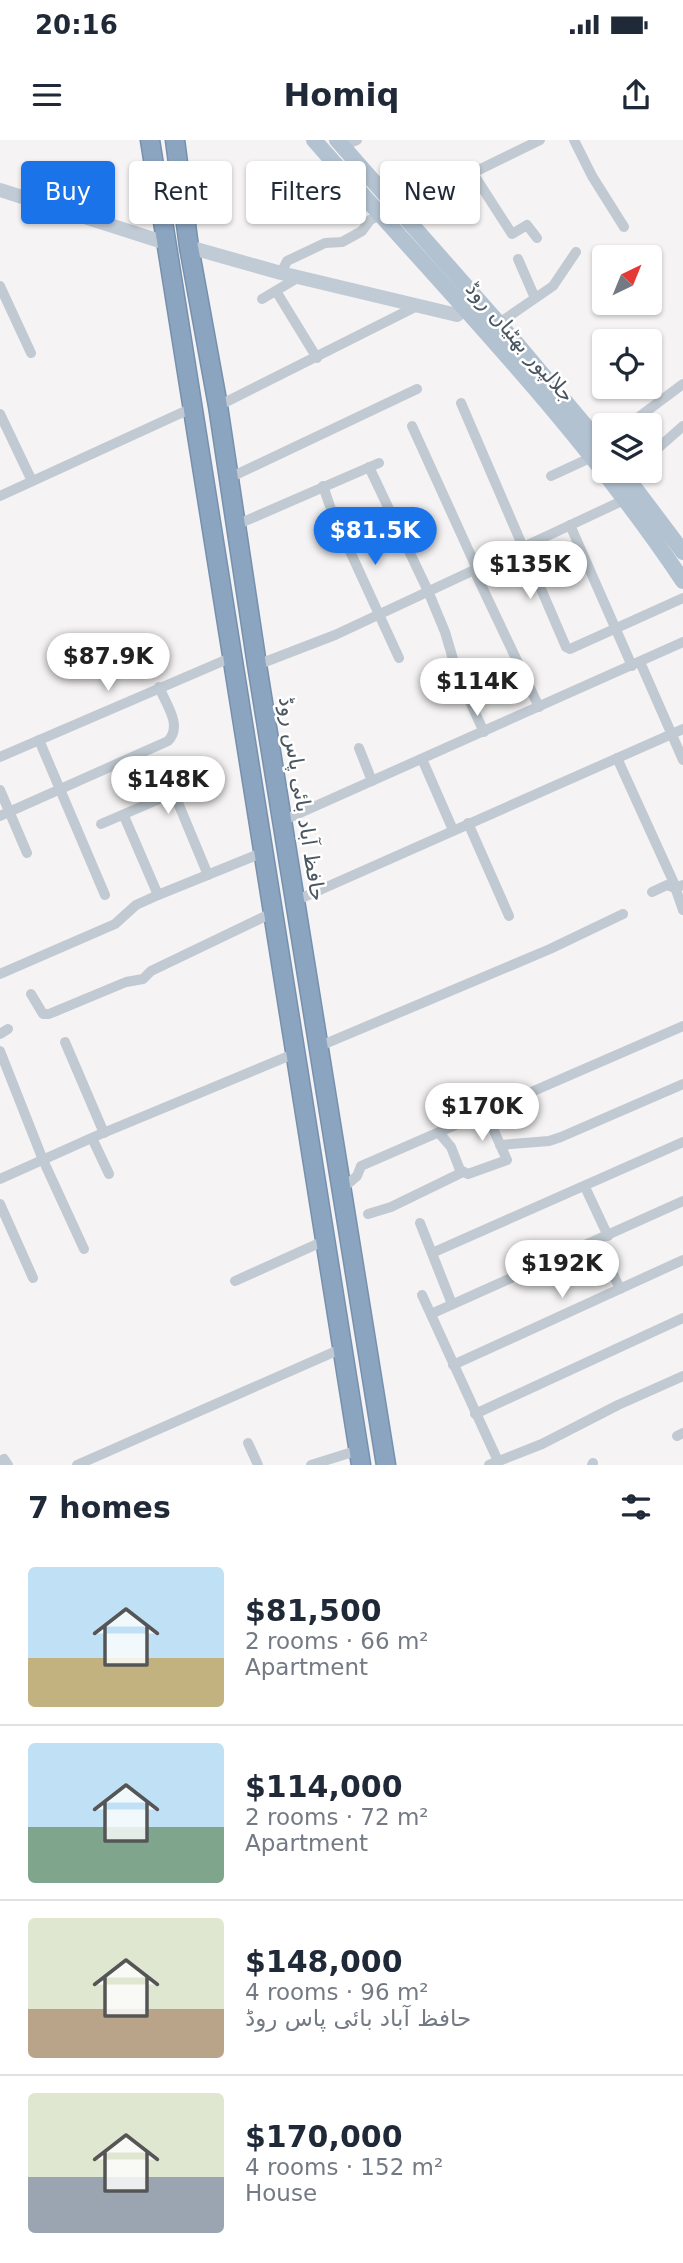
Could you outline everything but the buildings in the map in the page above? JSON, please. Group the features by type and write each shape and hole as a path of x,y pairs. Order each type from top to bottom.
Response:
{"highway":[{"path":"150,140 153,161"},
{"path":"156,161 157,140"},
{"path":"164,140 174,161"},
{"name":"حافظ آباد بائی پاس روڈ","path":"175,140 178,161"},
{"path":"163,224 230,658 274,912 360,1457"},
{"name":"حافظ آباد بائی پاس روڈ","path":"186,224 218,406 386,1465"}],"main road":[{"name":"جلالپور بھٹیاں روڈ","path":"314,140 380,215"},
{"name":"جلالپور بھٹیاں روڈ","path":"345,142 380,186"},
{"name":"جلالپور بھٹیاں روڈ","path":"388,224 465,309 592,441"},
{"name":"جلالپور بھٹیاں روڈ","path":"411,224 499,323 592,439"},
{"name":"جلالپور بھٹیاں روڈ","path":"616,483 624,500 683,580"},
{"path":"634,483 682,548"}],"street":[{"path":"480,168 540,140"},
{"path":"575,140 592,176 624,227"},
{"path":"480,184 512,234 527,225 537,238"},
{"path":"0,190 166,243"},
{"path":"281,273 286,261 325,243 342,242 362,231 370,220 380,215"},
{"path":"189,247 281,273 457,316 465,309"},
{"path":"499,323 553,286 576,252"},
{"path":"518,258 535,298"},
{"path":"262,299 300,277"},
{"path":"0,288 31,353"},
{"path":"276,291 317,358"},
{"path":"218,406 417,306"},
{"path":"644,413 683,384"},
{"path":"229,478 418,388"},
{"path":"461,403 566,648 570,649 683,598"},
{"path":"0,496 192,408"},
{"path":"0,414 32,481"},
{"path":"412,426 539,707"},
{"path":"662,446 681,432"},
{"path":"551,476 592,453"},
{"path":"236,525 374,465 445,632 458,676 484,732"},
{"path":"323,486 332,512 399,658"},
{"path":"257,665 335,635 624,500"},
{"path":"570,525 616,628 683,760"},
{"path":"282,821 683,642"},
{"path":"0,757 230,658"},
{"path":"5,814 167,741 174,735 176,726 159,687"},
{"path":"295,901 683,729"},
{"path":"39,740 105,895"},
{"path":"359,748 372,781"},
{"path":"617,758 679,886 683,909"},
{"path":"422,759 453,830"},
{"path":"0,790 5,814 27,853"},
{"path":"101,824 164,797 176,798 208,875"},
{"path":"124,816 158,895"},
{"path":"468,823 509,916"},
{"path":"0,974 116,924 136,905 264,852"},
{"path":"652,892 667,885 679,886"},
{"path":"31,995 43,1014 49,1014 126,982 143,979 151,971 274,912"},
{"path":"320,1046 550,949 623,915"},
{"path":"342,1189 357,1176 361,1166 683,1026"},
{"path":"65,1042 104,1133"},
{"path":"0,1051 43,1160 84,1249"},
{"path":"0,1180 92,1138 296,1053"},
{"path":"500,1145 549,1141 683,1084"},
{"path":"439,1133 452,1147 460,1170 468,1174 507,1160 485,1113"},
{"path":"92,1138 109,1174"},
{"path":"432,1253 683,1142"},
{"path":"368,1214 391,1207 463,1172"},
{"path":"585,1186 620,1289"},
{"path":"431,1314 683,1201"},
{"path":"0,1204 33,1278"},
{"path":"420,1223 452,1304"},
{"path":"235,1281 326,1240"},
{"path":"453,1365 683,1260"},
{"path":"422,1295 475,1414 493,1463 542,1444 618,1405 683,1376"},
{"path":"475,1414 683,1318"},
{"path":"76,1465 343,1348"},
{"path":"248,1443 258,1465"},
{"path":"311,1465 360,1457"},
{"path":"0,1461 4,1459 8,1465"}]}
